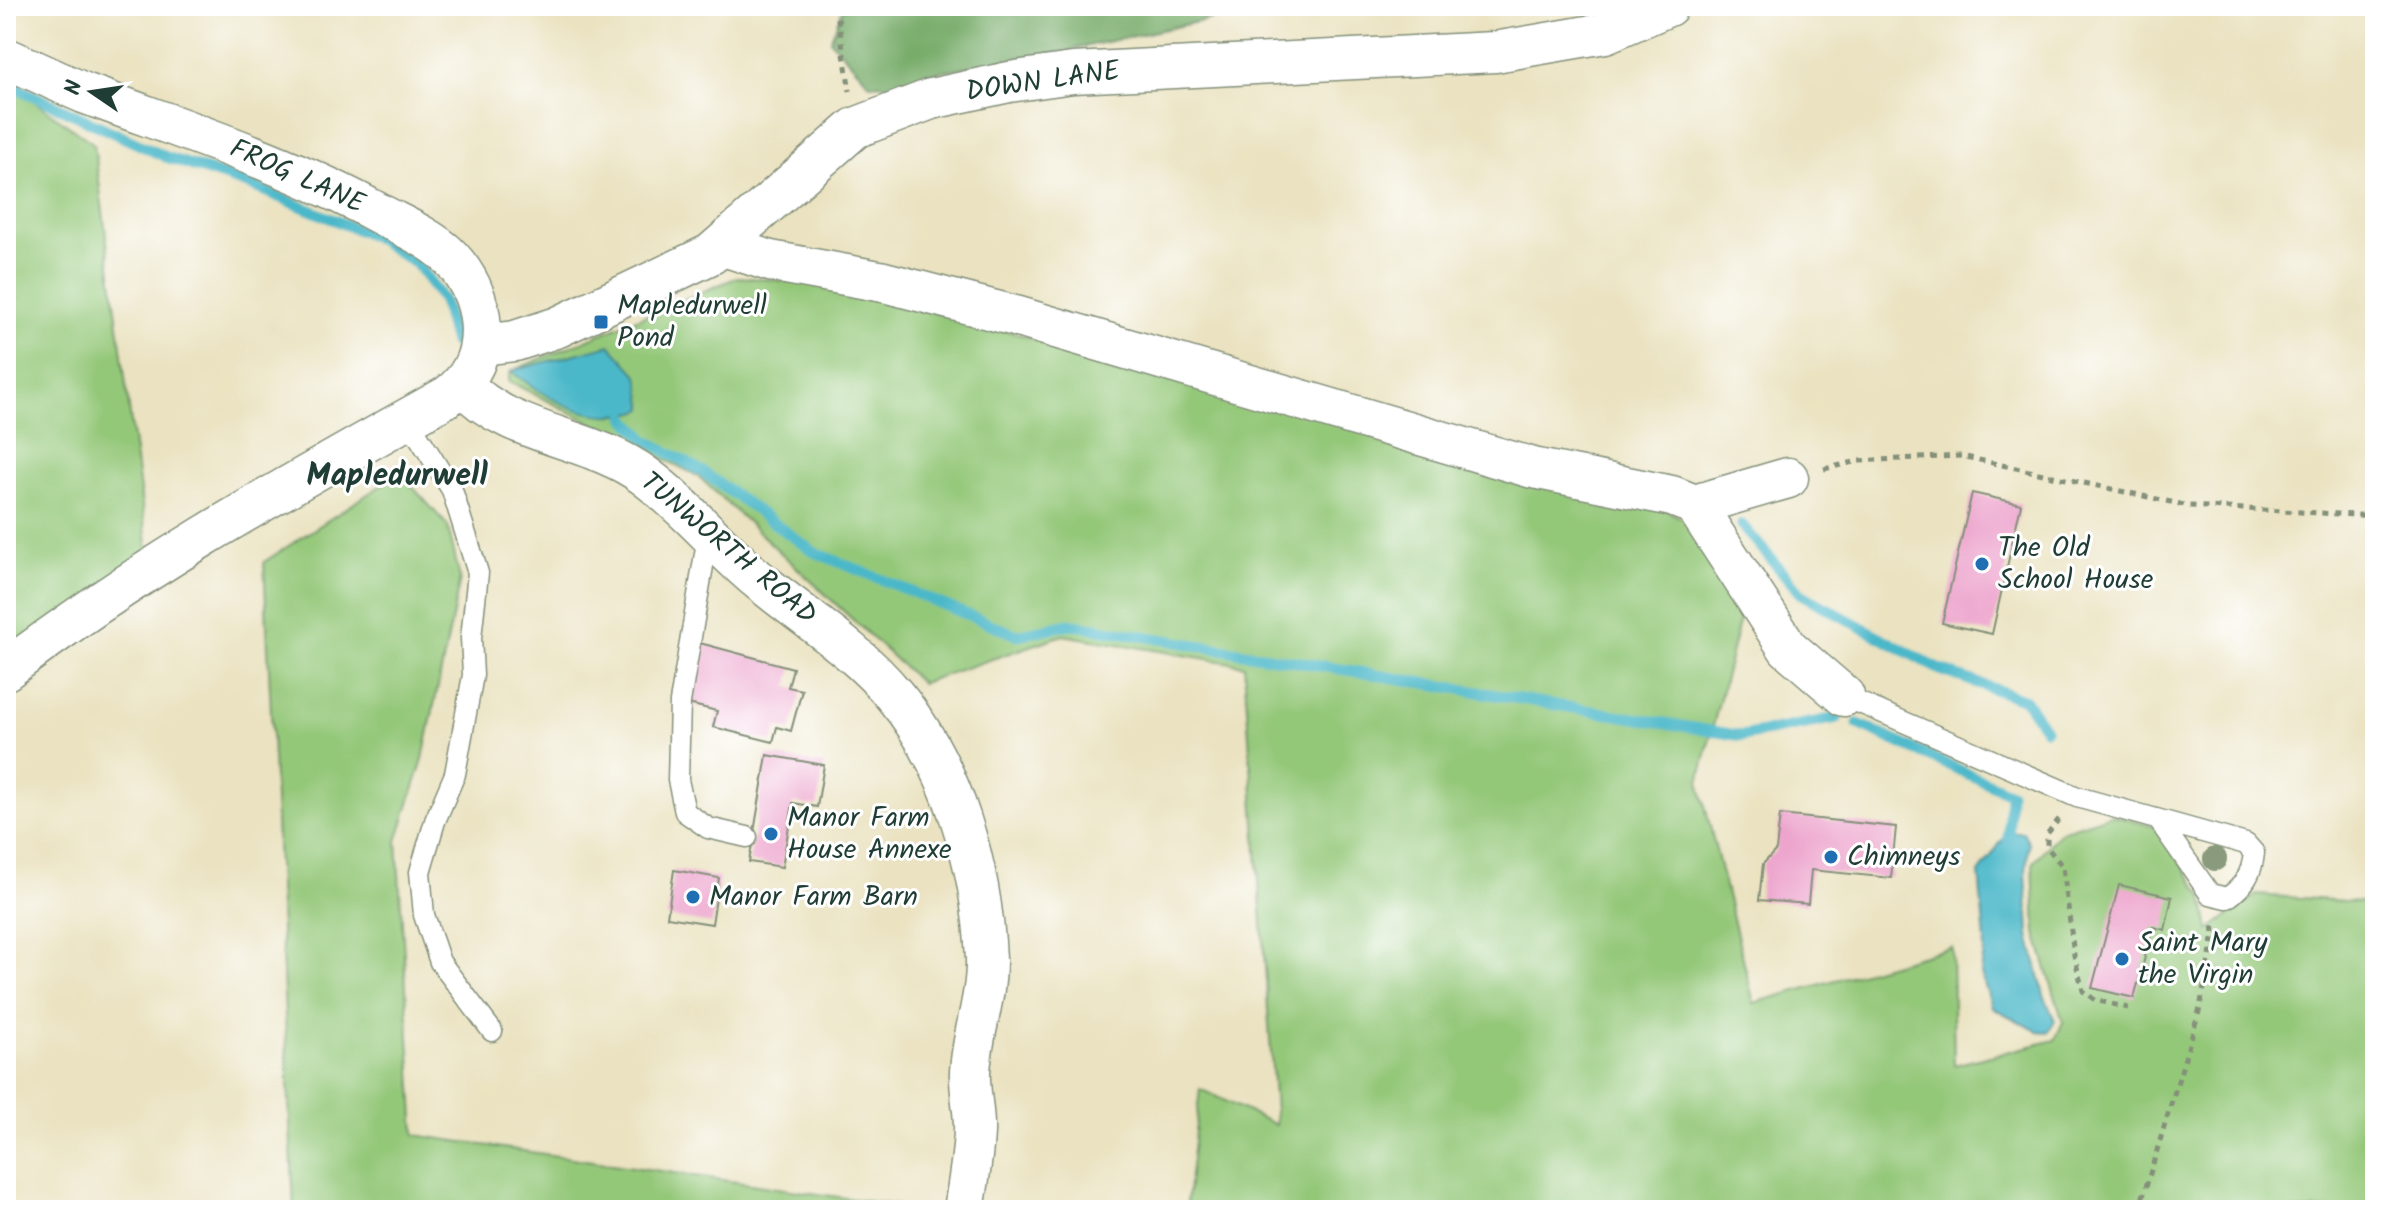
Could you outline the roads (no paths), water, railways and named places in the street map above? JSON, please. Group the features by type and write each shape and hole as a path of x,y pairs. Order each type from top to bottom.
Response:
{"street":[{"name":"DOWN LANE","path":"482,345 515,341 558,327 724,246 780,191 855,128 931,99 1009,82 1089,72 1495,52 1605,33 1668,6"},
{"name":"FROG LANE","path":"6,58 80,91 335,189 414,233 445,252 468,280 482,325 482,345"},
{"path":"724,246 770,261 884,282 1015,316 1533,468 1672,496 1695,505 1788,648 1844,696"},
{"path":"6,670 49,637 214,528 463,385 476,366 482,345"},
{"name":"TUNWORTH ROAD","path":"463,385 473,396 520,422 642,474 678,503 708,536 760,582 823,629 892,692 921,730 940,767 971,864 986,961 970,1072 974,1131 964,1210"},
{"path":"1695,505 1788,478"}],"lane":[{"path":"407,418 452,490 478,573 471,638 473,675 455,774 435,821 420,872 424,915 440,962 492,1031"},
{"path":"708,536 682,678 678,780 685,812 708,828 747,837"},
{"path":"1844,696 2077,797 2246,844 2254,853 2252,869 2241,888 2227,898 2210,894 2159,821"}],"water":[{"path":"610,345 638,376 644,409 626,414 591,413 557,401 511,371"},
{"path":"2008,832 2023,832 2029,843 2026,871 2029,935 2044,995 2055,1021 2048,1032 2037,1031 1992,1007 1981,974 1985,942 1979,873"}],"waterway":[{"path":"6,83 166,157 245,183 373,236 418,265 443,301 454,342"},
{"path":"625,417 646,440 703,472 814,552 1017,635 1070,624 1742,736 1837,718"},
{"path":"1742,525 1801,594 1938,669 2025,700 2045,729"},
{"path":"1858,724 2010,793 2008,844"}],"place":[{"name":"Mapledurwell Pond","path":"601,322"},
{"name":"The Old School House","path":"1982,564"},
{"name":"Manor Farm House Annexe","path":"771,834"},
{"name":"Chimneys","path":"1831,857"},
{"name":"Manor Farm Barn","path":"693,897"},
{"name":"Saint Mary the Virgin","path":"2122,959"}],"district":[{"name":"Mapledurwell","path":"397,476"}]}
